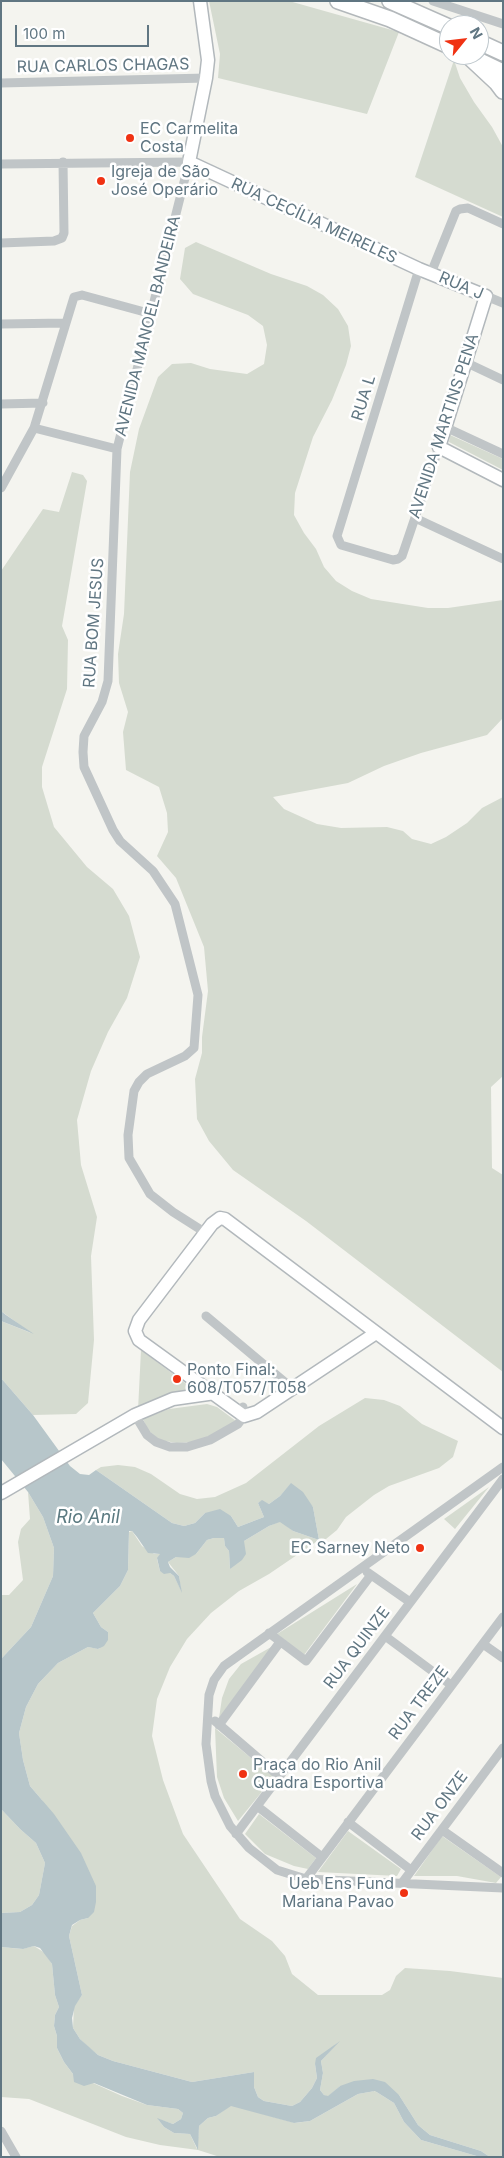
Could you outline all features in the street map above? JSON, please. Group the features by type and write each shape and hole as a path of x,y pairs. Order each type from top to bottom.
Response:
{"main road":[{"path":"338,1 390,19 439,41"},
{"path":"390,1 439,22"},
{"path":"489,47 503,53"},
{"path":"478,65 503,91"},
{"path":"489,65 503,72"}],"street":[{"name":"AVENIDA MANOEL BANDEIRA","path":"34,428 117,450 189,162 206,78 207,49 200,1"},
{"path":"434,20 438,2 503,24"},
{"name":"RUA CARLOS CHAGAS","path":"1,83 206,78"},
{"path":"1,243 54,241 62,238 64,233 63,162"},
{"name":"RUA CECÍLIA MEIRELES","path":"1,164 189,162 425,271"},
{"name":"RUA L","path":"402,556 393,560 341,545 337,536 425,271 456,211 468,208 503,224"},
{"name":"RUA J","path":"425,271 503,303"},
{"path":"1,488 34,428 74,297 82,295 152,314"},
{"name":"AVENIDA MARTINS PENA","path":"402,556 439,447 486,296"},
{"path":"1,324 65,323"},
{"path":"465,362 503,380"},
{"path":"1,404 43,403"},
{"path":"445,427 503,454"},
{"path":"439,447 503,480"},
{"name":"RUA BOM JESUS","path":"117,450 108,681 102,702 84,736 84,767 120,841 153,872 175,904 198,995 194,1048 185,1056 147,1074 134,1091 128,1135 129,1158 150,1194 173,1212 207,1231"},
{"path":"415,518 503,559"},
{"path":"243,1412 142,1334 139,1328 139,1320 207,1231 221,1226 503,1428"},
{"path":"206,1316 291,1386"},
{"path":"135,1415 147,1435 151,1438 163,1445 178,1448 187,1447 223,1433 238,1424 243,1412 291,1386 370,1333"},
{"path":"370,1333 503,1437"},
{"path":"1,1493 135,1415 173,1399 215,1392"},
{"path":"501,1886 306,1879 286,1874 268,1864 236,1834 223,1814 211,1781 207,1757 207,1715 211,1688 218,1673 233,1659 363,1569 503,1467"},
{"name":"RUA QUINZE","path":"236,1834 503,1479"},
{"path":"363,1569 410,1602"},
{"path":"269,1633 304,1662 309,1660 371,1575"},
{"name":"RUA TREZE","path":"306,1879 503,1617"},
{"path":"385,1636 452,1686"},
{"path":"219,1725 280,1642"},
{"path":"483,1644 503,1658"},
{"path":"207,1715 279,1776"},
{"name":"RUA ONZE","path":"402,1883 503,1748"},
{"path":"257,1806 322,1857"},
{"path":"348,1822 411,1870"},
{"path":"442,1830 503,1873"},
{"path":"1,2131 16,2157"}],"shaded area":[{"path":"209,1 289,1 399,32 367,114 218,78 220,54"},
{"path":"452,65 456,65 460,78 503,147 503,217 415,177"},
{"path":"196,242 271,274 307,286 323,295 338,309 348,326 351,346 346,365 332,400 313,437 295,493 294,515 316,549 324,567 336,581 352,591 371,599 428,608 448,608 503,600 503,718 487,735 421,753 384,766 348,783 273,797 284,809 317,824 341,828 387,827 403,831 412,839 431,844 446,837 467,823 482,808 503,797 503,1076 491,1087 492,1168 503,1175 503,1372 306,1221 233,1170 209,1141 197,1119 195,1079 202,1053 202,1037 208,991 204,947 176,878 157,856 168,832 167,813 159,787 126,770 123,732 128,712 119,683 118,654 124,614 130,472 139,429 158,377 172,364 191,363 210,369 247,374 264,364 267,345 263,326 248,315 193,294 180,279 185,248"},
{"path":"450,435 503,459 503,470 449,442"},
{"path":"72,472 83,475 87,481 62,626 68,640 67,689 42,767 42,787 54,827 87,867 113,889 129,916 140,957 127,998 108,1032 91,1071 77,1120 81,1165 97,1217 91,1256 94,1340 88,1403 76,1414 33,1415 1,1378 1,1321 31,1333 1,1311 1,571 43,509 59,512"},
{"path":"141,1350 189,1386 188,1393 138,1410"},
{"path":"365,1398 384,1400 400,1406 422,1424 458,1441 453,1457 439,1468 389,1486 374,1495 346,1517 337,1530 326,1539 319,1540 313,1507 291,1484 269,1504 262,1501 258,1503 264,1517 238,1527 231,1516 205,1513 195,1523 184,1526 172,1523 96,1470 101,1467 118,1465 135,1467 151,1474 180,1494 197,1499 215,1497 246,1483 319,1426"},
{"path":"207,1404 217,1407 236,1421 210,1436 193,1442 177,1443 159,1440 148,1430 143,1419 169,1409"},
{"path":"489,1487 455,1529 444,1519"},
{"path":"28,1492 43,1517 54,1548 53,1576 31,1627 1,1659 1,1595 9,1595 23,1580 18,1542 21,1529 30,1519"},
{"path":"281,1521 293,1531 319,1540 269,1574 239,1591 211,1613 187,1639 170,1667 157,1699 152,1736 163,1780 183,1834 240,1919 272,1941 285,1956 292,1974 318,1995 382,1995 390,1990 396,1976 405,1968 450,1971 503,1978 503,2157 490,2157 481,2151 430,2135 418,2125 399,2095 340,2086 328,2097 324,2095 320,2090 323,2073 321,2061 338,2042 315,2064 317,2078 312,2088 300,2102 292,2106 264,2101 258,2097 254,2087 254,2072 192,2082 113,2061 98,2055 80,2039 73,2028 74,2006 82,1995 69,1936 72,1926 80,1920 88,1918 42,1800 30,1786 23,1760 19,1733 26,1707 38,1684 58,1663 88,1647 99,1649 108,1632 101,1627 93,1613 120,1586 128,1570 129,1532 132,1531 142,1546 154,1554 161,1554 157,1559 160,1571 174,1576 181,1590 179,1576 168,1562 176,1557 196,1554 207,1540 224,1538 225,1546 229,1551 230,1569 244,1548 244,1541"},
{"path":"357,1584 304,1655 277,1634"},
{"path":"273,1646 219,1718 222,1698 229,1679 241,1664"},
{"path":"215,1728 274,1777 238,1821 224,1798 217,1777"},
{"path":"1,1809 36,1843 45,1863 39,1895 32,1905 20,1912 1,1913"},
{"path":"259,1814 316,1858 308,1869 294,1866 265,1854 245,1834"},
{"path":"348,1831 401,1869 397,1876 318,1872"},
{"path":"442,1836 501,1877 496,1883 457,1876 414,1876"},
{"path":"34,1946 45,1953 52,1964 55,1995 59,2007 55,2015 54,2026 57,2036 57,2048 73,2074 147,2105 178,2109 183,2113 181,2119 173,2124 158,2119 164,2127 174,2133 190,2134 197,2149 199,2126 208,2118 216,2116 231,2105 295,2123 310,2121 358,2094 375,2091 394,2103 404,2122 421,2140 480,2157 220,2157 198,2150 160,2145 126,2137 29,2099 1,2097 1,1947 22,1949"}],"water":[{"path":"1,1311 6,1315 34,1334 1,1321"},
{"name":"Rio Anil","path":"1,1378 33,1415 70,1466 80,1474 89,1475 96,1470 172,1523 184,1526 195,1523 205,1513 220,1509 231,1516 238,1527 264,1517 258,1503 262,1500 269,1504 280,1496 291,1483 303,1492 313,1507 319,1540 293,1531 280,1522 269,1526 244,1541 246,1554 242,1560 230,1569 229,1551 225,1546 224,1538 207,1540 196,1554 189,1558 176,1557 168,1562 170,1567 179,1576 182,1593 174,1576 160,1571 157,1558 160,1554 148,1553 132,1531 129,1531 128,1570 120,1586 93,1613 101,1627 108,1632 108,1640 104,1646 98,1649 88,1647 58,1663 38,1684 26,1707 19,1733 23,1760 30,1786 54,1814 81,1853 96,1886 94,1912 88,1918 72,1925 69,1936 82,1995 75,2006 72,2018 73,2028 80,2039 98,2055 113,2061 192,2082 254,2072 254,2087 258,2097 264,2101 292,2106 300,2102 312,2088 317,2078 316,2058 340,2041 321,2061 323,2073 320,2090 324,2095 328,2096 340,2086 354,2081 373,2079 385,2082 399,2095 418,2125 430,2135 481,2151 490,2157 480,2157 421,2140 404,2122 394,2103 375,2091 358,2094 310,2121 294,2123 231,2106 216,2116 208,2118 199,2126 198,2150 190,2134 174,2133 164,2127 157,2118 173,2124 181,2119 183,2113 178,2109 147,2105 94,2083 84,2086 74,2082 73,2074 57,2048 57,2036 54,2026 55,2015 59,2007 55,1995 52,1964 40,1948 34,1946 23,1949 1,1947 1,1913 20,1912 32,1905 39,1895 45,1863 36,1843 1,1809 1,1659 31,1627 53,1576 54,1548 43,1517 28,1492 1,1459"}],"place":[{"name":"EC Carmelita Costa","path":"130,138"},
{"name":"Igreja de São José Operário","path":"101,181"},
{"name":"Ponto Final: 608/T057/T058","path":"177,1379"},
{"name":"EC Sarney Neto","path":"420,1548"},
{"name":"Praça do Rio Anil Quadra Esportiva","path":"243,1774"},
{"name":"Ueb Ens Fund Mariana Pavao","path":"404,1893"}]}
